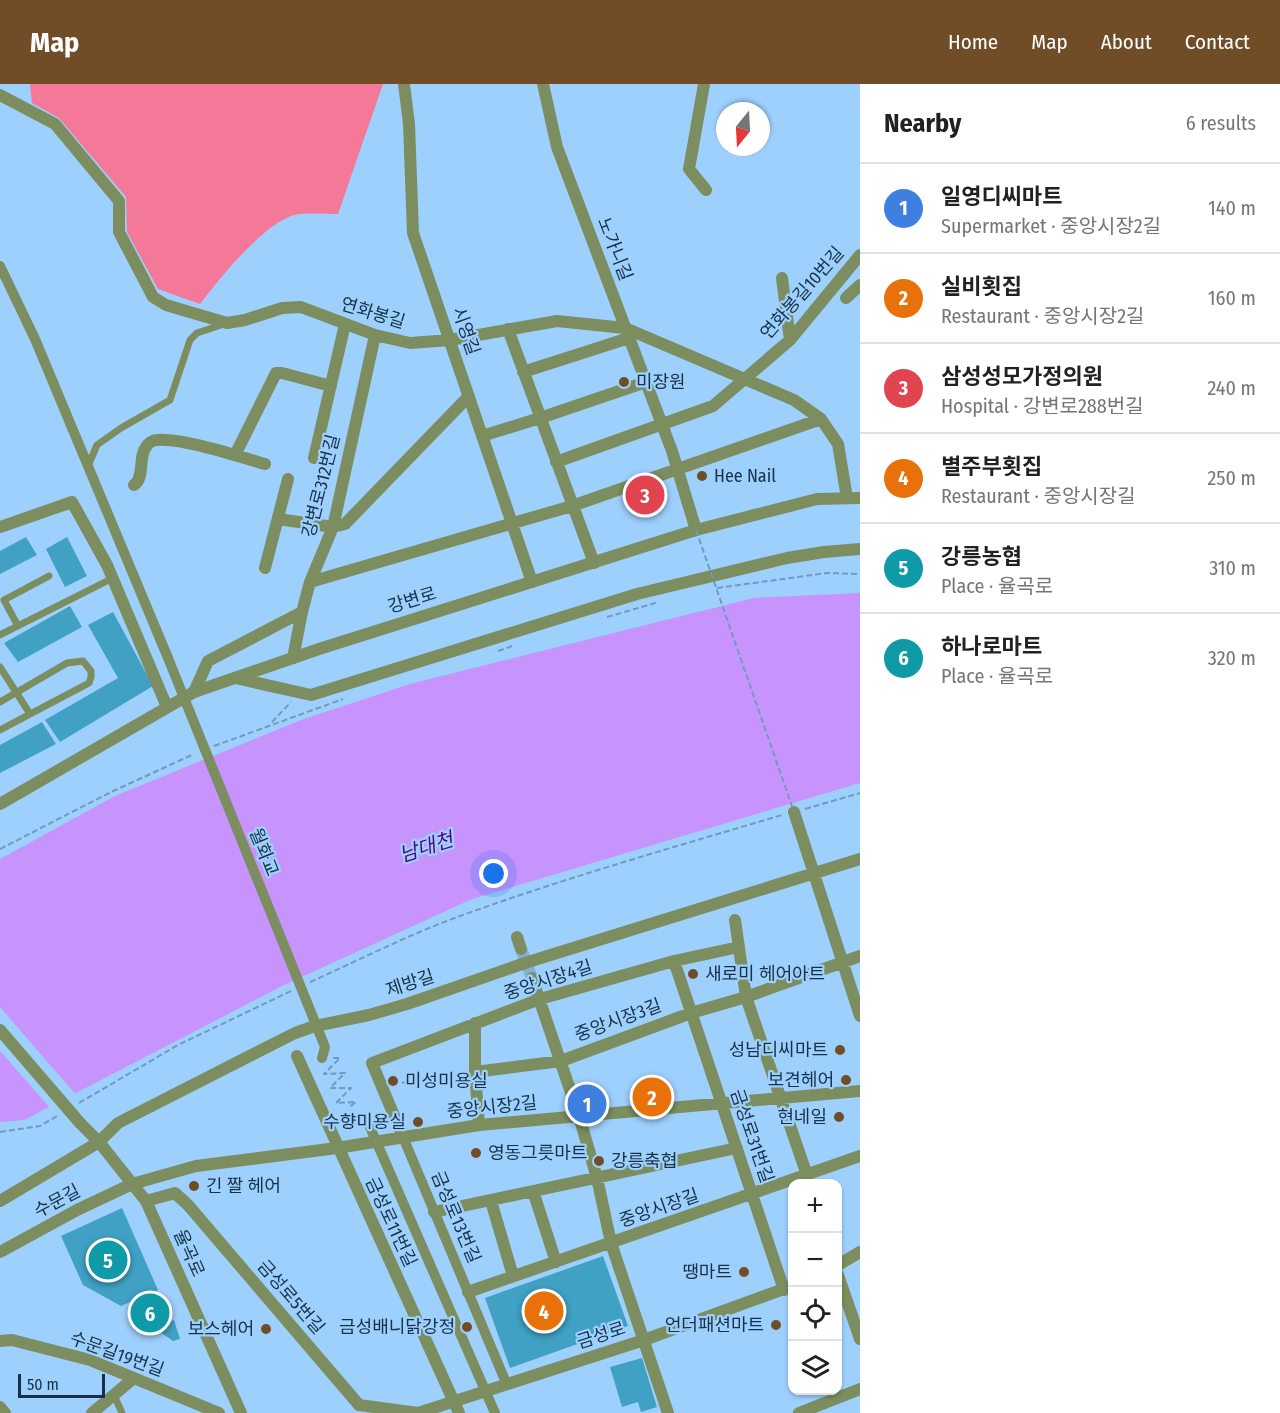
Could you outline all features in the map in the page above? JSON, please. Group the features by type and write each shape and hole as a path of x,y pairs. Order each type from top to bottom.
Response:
{"street":[{"name":"시영길","path":"404,84 409,124 413,233 532,582"},
{"name":"노가니길","path":"543,84 556,147 662,425 696,530"},
{"path":"704,84 689,169 705,190"},
{"name":"연화봉길","path":"0,95 55,124 119,201 119,232 153,297 166,305 227,323 282,308 301,308 375,335 410,343 450,340 557,321 627,333 794,400 821,419 837,444 854,498"},
{"name":"연화봉길10번길","path":"745,379 790,340 860,255"},
{"name":"월화교","path":"0,266 35,339 87,469 168,658 325,1047 322,1058"},
{"path":"782,278 790,340"},
{"path":"846,298 860,285"},
{"path":"314,458 345,324"},
{"path":"508,329 594,563"},
{"path":"523,372 627,333"},
{"name":"강변로312번길","path":"293,658 310,582 333,527 375,335"},
{"path":"235,455 276,373 331,386"},
{"path":"556,462 713,406 745,379"},
{"path":"482,435 646,382"},
{"path":"278,519 333,527 341,526 349,521 469,396"},
{"path":"310,582 572,506 821,419"},
{"path":"134,485 139,479 143,452 147,445 155,440 183,443 265,464"},
{"path":"265,568 288,478"},
{"name":"강변로","path":"0,804 194,692 293,658 696,530 817,499 854,498"},
{"path":"0,527 72,502 112,578 167,708"},
{"path":"235,678 311,695 637,594 787,558 860,549"},
{"path":"194,692 208,661 302,612"},
{"path":"794,812 860,1016"},
{"name":"제방길","path":"0,1201 99,1142 118,1123 305,1029 407,1004 528,962 860,860"},
{"path":"735,920 747,997 809,1179"},
{"name":"중앙시장4길","path":"372,1063 540,999 674,961 739,947"},
{"name":"중앙시장3길","path":"475,1072 561,1061 691,1012 747,997 860,956"},
{"name":"금성로31번길","path":"674,961 753,1195 788,1288"},
{"path":"532,978 579,1116 612,1242 668,1413"},
{"path":"476,1023 475,1072 480,1125"},
{"name":"율곡로","path":"0,1030 99,1142 146,1201 241,1413"},
{"name":"금성로11번길","path":"297,1056 457,1407"},
{"name":"금성로13번길","path":"372,1063 507,1385"},
{"name":"중앙시장2길","path":"132,1184 196,1166 337,1148 480,1125 860,1091"},
{"path":"345,1117 366,1118 495,1413"},
{"path":"434,1212 737,1148"},
{"name":"중앙시장길","path":"809,1179 860,1156"},
{"name":"수문길","path":"0,1252 77,1210 132,1184"},
{"name":"중앙시장길","path":"468,1292 788,1185"},
{"path":"533,1191 556,1262"},
{"name":"금성로5번길","path":"146,1201 175,1193 188,1205 359,1405 418,1413"},
{"path":"491,1201 513,1276"},
{"path":"842,1262 860,1252"},
{"path":"841,1287 860,1339"},
{"name":"금성로","path":"418,1413 457,1407 486,1391 644,1340 788,1288"},
{"name":"수문길19번길","path":"0,1341 12,1340 90,1360 219,1413"},
{"path":"92,1413 134,1378"},
{"path":"799,1413 860,1389"},
{"path":"0,1407 5,1413"}],"lane":[{"path":"87,469 97,445 121,428 170,400 190,340 197,333 227,323"},
{"path":"18,626 4,600 49,576"},
{"path":"0,635 112,578"},
{"path":"0,702 67,663 83,661 92,671 92,677 88,682 0,730"},
{"path":"0,667 30,714"},
{"path":"114,1395 122,1413"}],"path":[{"path":"696,530 794,812"},
{"path":"715,588 827,573 860,574"},
{"path":"601,618 659,602"},
{"path":"493,652 514,645"},
{"path":"271,724 300,692"},
{"path":"209,748 352,695"},
{"path":"0,849 111,792 198,752"},
{"path":"306,983 460,916 550,885 653,852 860,794"},
{"path":"79,1103 178,1045 296,988"},
{"path":"322,1058 340,1058 324,1074 345,1073 330,1088 351,1088 336,1103 356,1102 345,1117"},
{"path":"381,1086 475,1072"},
{"path":"0,1132 40,1126 60,1114"}],"shaded area":[{"path":"30,84 383,84 338,214 301,214 279,222 241,255 200,304 158,289 127,232 126,197 59,118 32,103"}],"water":[{"name":"남대천","path":"860,593 860,783 472,899 282,986 24,1120 0,1122 0,859 115,796 301,720 410,684 754,598"}],"pier":[{"path":"0,1007 77,1096 51,1109 0,1051"}],"building":[{"path":"26,537 37,555 0,574 0,551"},
{"path":"67,537 87,576 65,587 46,549"},
{"path":"70,606 82,627 18,662 4,643"},
{"path":"113,612 153,686 60,742 45,720 118,678 88,625"},
{"path":"42,722 56,744 0,773 0,745"},
{"path":"122,1208 158,1290 121,1306 83,1285 61,1236"},
{"path":"603,1256 628,1326 510,1368 485,1298"},
{"path":"160,1301 166,1314 156,1324 133,1312 137,1303 146,1309"},
{"path":"174,1320 180,1339 173,1341 160,1332 166,1324"},
{"path":"642,1358 657,1407 641,1412 638,1402 622,1407 610,1367"}],"tunnel":[{"path":"521,949 532,978"}],"place":[{"name":"미장원","path":"624,382"},
{"name":"Hee Nail","path":"702,476"},
{"name":"삼성성모가정의원","path":"645,495"},
{"name":"새로미 헤어아트","path":"693,974"},
{"name":"성남디씨마트","path":"840,1050"},
{"name":"보견헤어","path":"846,1080"},
{"name":"미성미용실","path":"393,1081"},
{"name":"실비횟집","path":"652,1097"},
{"name":"일영디씨마트","path":"587,1104"},
{"name":"현네일","path":"839,1117"},
{"name":"수향미용실","path":"418,1122"},
{"name":"영동그릇마트","path":"476,1153"},
{"name":"강릉축협","path":"599,1161"},
{"name":"긴 짤 헤어","path":"194,1186"},
{"name":"강릉농협","path":"108,1260"},
{"name":"땡마트","path":"744,1272"},
{"name":"별주부횟집","path":"544,1311"},
{"name":"하나로마트","path":"150,1313"},
{"name":"언더패션마트","path":"776,1325"},
{"name":"금성배니닭강정","path":"467,1327"},
{"name":"보스헤어","path":"266,1329"}]}
